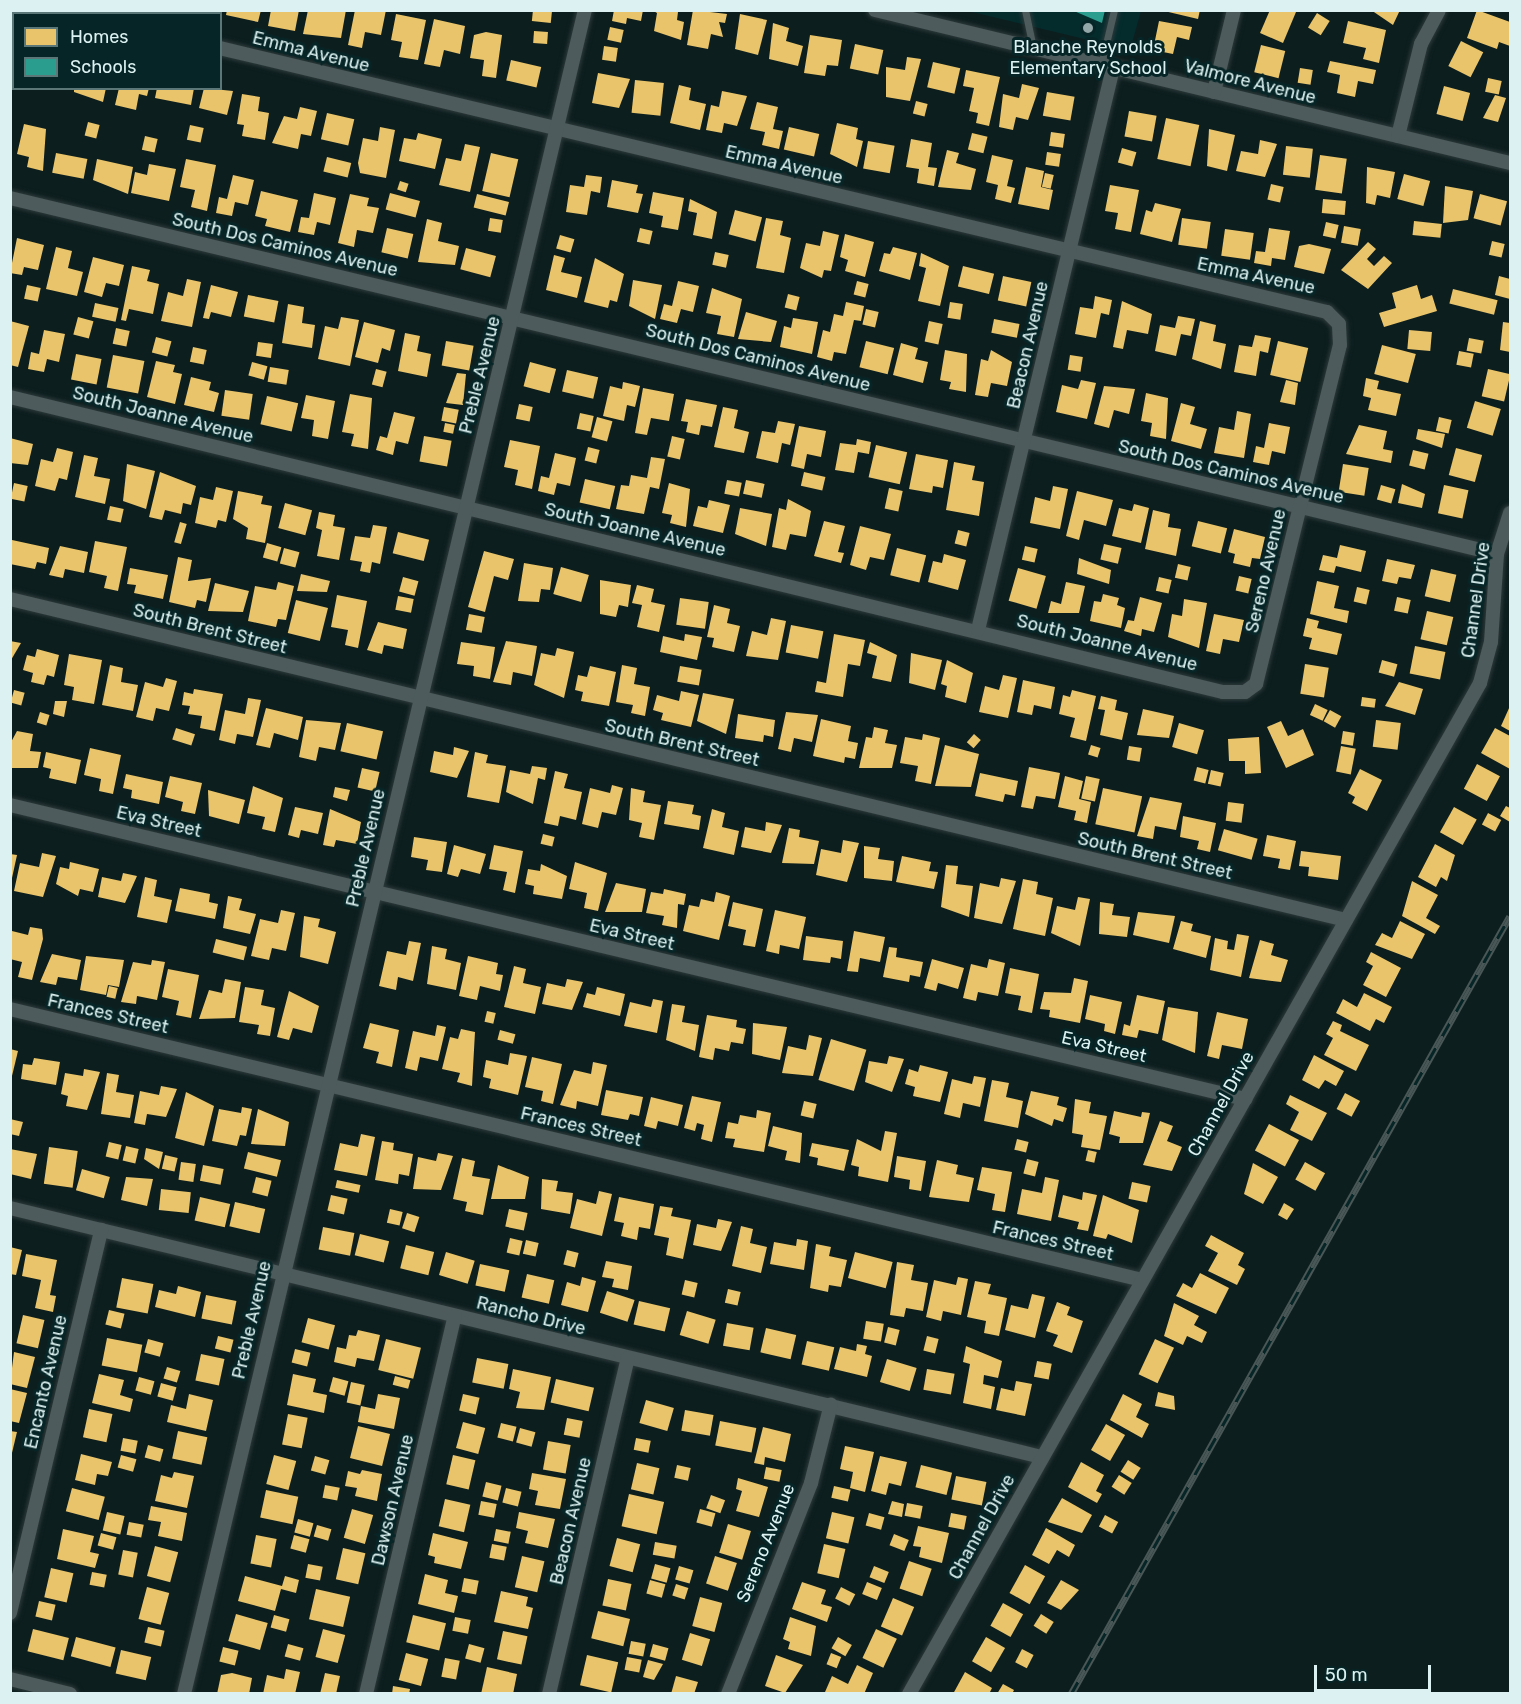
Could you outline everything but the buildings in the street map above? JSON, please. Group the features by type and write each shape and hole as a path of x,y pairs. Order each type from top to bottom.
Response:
{"street":[{"name":"Preble Avenue","path":"184,1694 281,1274 585,10"},
{"name":"Valmore Avenue","path":"875,10 1510,163"},
{"path":"1214,92 1234,10"},
{"path":"1398,136 1418,54 1439,10"},
{"name":"Emma Avenue","path":"222,48 556,130 1321,309 1336,320"},
{"name":"Beacon Avenue","path":"978,630 1068,251 1107,66"},
{"name":"South Dos Caminos Avenue","path":"10,198 1497,554"},
{"name":"Sereno Avenue","path":"1250,689 1264,663 1340,345 1336,320"},
{"name":"South Joanne Avenue","path":"10,397 978,630 1224,692 1250,689"},
{"name":"Channel Drive","path":"909,1694 1480,683 1491,642 1497,554 1510,513"},
{"name":"South Brent Street","path":"10,599 1346,920"},
{"name":"Eva Street","path":"10,805 1245,1099"},
{"name":"Frances Street","path":"10,1009 1142,1280"},
{"name":"Rancho Drive","path":"10,1208 628,1358 831,1404 1042,1457"},
{"name":"Encanto Avenue","path":"10,1613 101,1230"},
{"name":"Dawson Avenue","path":"366,1694 455,1316"},
{"name":"Beacon Avenue","path":"549,1694 628,1358"},
{"name":"Sereno Avenue","path":"728,1694 807,1493 831,1404"},
{"path":"10,1679 70,1694"}],"lane":[{"path":"1025,10 1034,49"},
{"path":"1107,66 1114,10"}],"shaded area":[{"name":"Blanche Reynolds Elementary School","path":"968,11 1141,11 1130,50"}],"railway":[{"path":"1071,1694 1510,916"}],"place":[{"name":"Blanche Reynolds Elementary School","path":"1088,28"}]}
